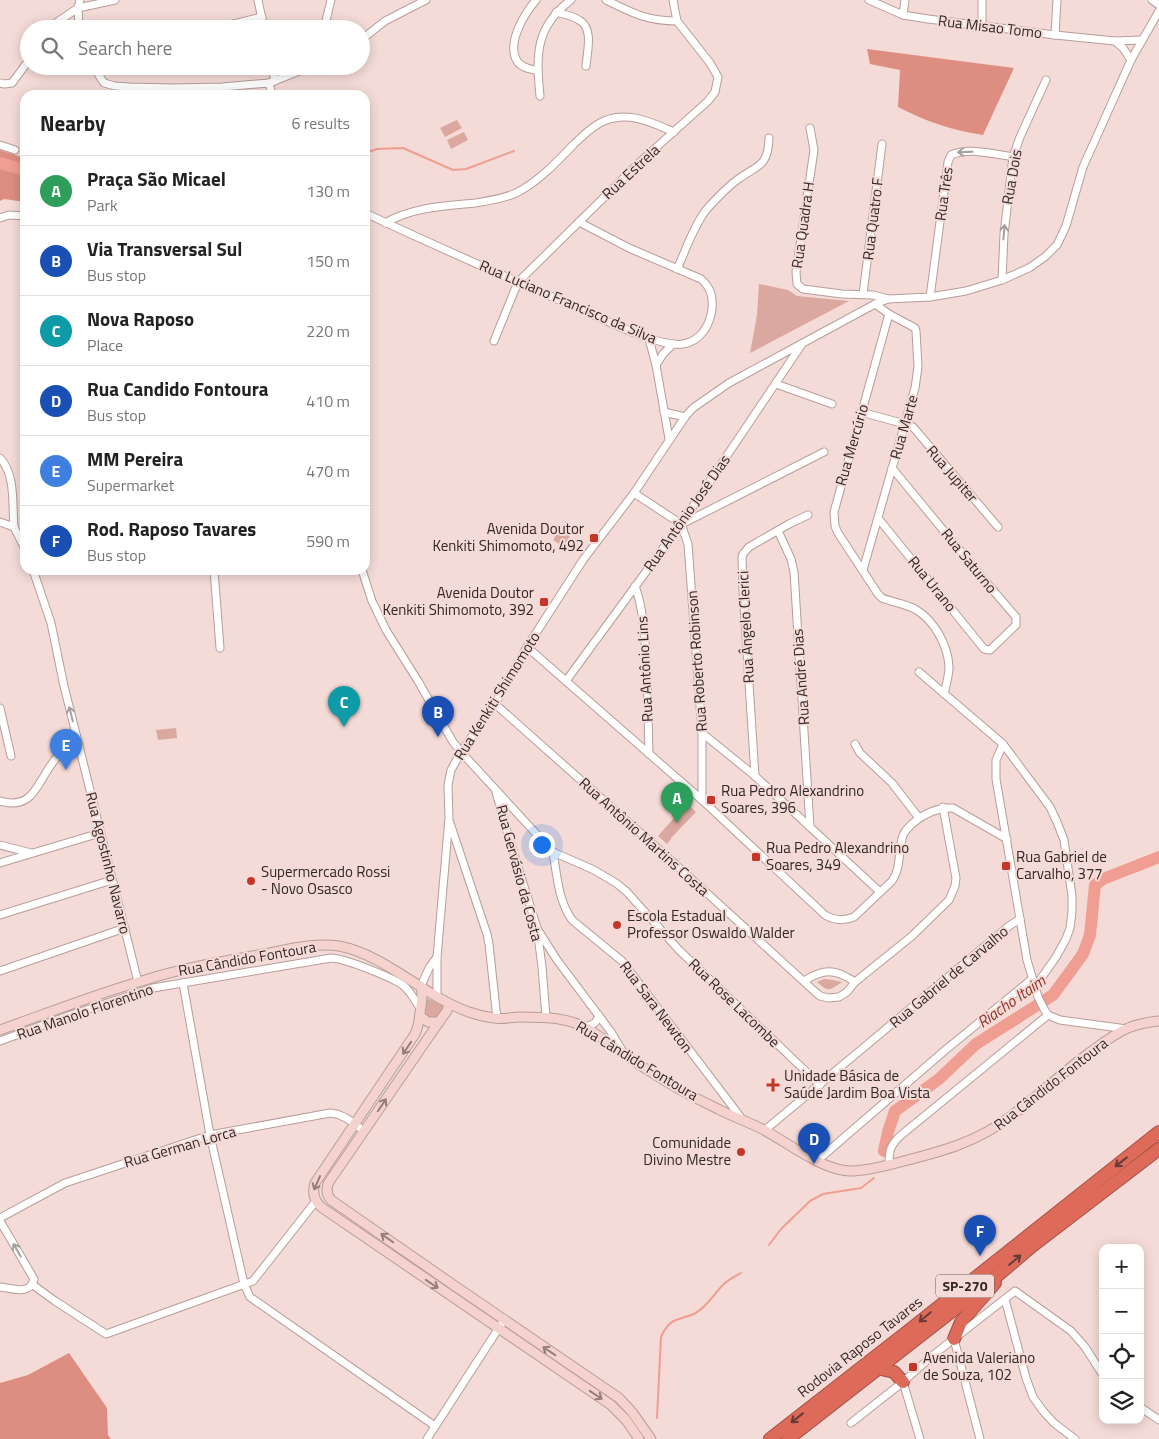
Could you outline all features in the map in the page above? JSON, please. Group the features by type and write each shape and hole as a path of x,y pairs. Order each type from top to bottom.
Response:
{"highway":[{"name":"Rodovia Raposo Tavares","path":"770,1439 1159,1132"},
{"name":"Rodovia Raposo Tavares","path":"788,1439 997,1276 1031,1247 1159,1149"},
{"path":"954,1339 961,1322 994,1286 997,1276"},
{"path":"877,1368 894,1372 903,1382"}],"street":[{"path":"59,20 79,4 115,0"},
{"path":"258,0 262,20"},
{"path":"326,20 331,0"},
{"path":"370,33 385,21 426,0"},
{"path":"536,0 520,22 515,37 514,52 517,63 538,71"},
{"path":"540,96 538,71 540,42 556,12 571,0"},
{"path":"606,0 638,16 677,21"},
{"name":"Rua Estrela","path":"494,341 518,282 641,161 708,101 714,92 718,77 677,21 673,0"},
{"name":"Rua Misao Tomo","path":"869,0 903,15 928,19 1115,41 1142,40"},
{"path":"903,15 905,0"},
{"path":"982,0 982,25"},
{"path":"1056,35 1057,0"},
{"path":"1152,0 1159,5"},
{"path":"79,4 79,20"},
{"path":"556,12 579,20 587,27 586,66"},
{"path":"863,294 888,299 930,297 966,292 1002,280 1029,268 1046,256 1057,245 1066,226 1083,167 1131,60 1159,12"},
{"path":"250,20 262,17"},
{"path":"1115,41 1123,48 1131,60"},
{"path":"0,84 12,83 20,72"},
{"path":"99,75 104,83 114,86 173,88 222,87 272,82 290,75"},
{"path":"272,75 272,90"},
{"name":"Rua Dois","path":"1002,280 1004,234 1013,157 1046,80"},
{"path":"386,223 404,214 423,209 489,201 513,195 523,190 552,167 587,132 603,121 619,117 635,117 674,132"},
{"name":"Rua Quadra H","path":"810,128 814,150 796,272 797,284 803,289 842,294 863,294"},
{"path":"677,269 706,211 737,180 761,164 766,158 769,149 769,138"},
{"name":"Rua Quatro F","path":"863,294 882,144"},
{"path":"0,145 15,150"},
{"name":"Rua Três","path":"930,297 948,162 951,155 959,151 970,151 1013,157"},
{"path":"0,218 9,215 20,216"},
{"name":"Rua Luciano Francisco da Silva","path":"370,215 649,339 682,344 698,338 706,329 711,318 713,301 708,286 701,279 629,248 578,222"},
{"name":"Rua Kenkiti Shimomoto","path":"437,997 437,958 449,818 450,777 461,752 495,704 527,646 583,560 634,493 669,439 693,408 722,387 803,342 888,299"},
{"name":"Rua Marte","path":"863,570 918,377 916,332 913,326 889,314 875,304"},
{"name":"Rua Mercúrio","path":"889,314 834,512 834,518 838,534 878,594 882,598 913,608 921,613 943,641 949,660 948,678 944,694"},
{"path":"649,339 656,365 669,439"},
{"name":"Rua Antônio José Dias","path":"566,681 681,524 803,342"},
{"path":"656,365 673,344"},
{"path":"776,384 832,404"},
{"path":"664,412 685,417"},
{"path":"861,412 905,424"},
{"name":"Rua Jupiter","path":"905,424 912,427 998,527"},
{"path":"634,493 681,524 824,452"},
{"path":"0,458 6,467 11,483 14,527 20,539"},
{"name":"Rua Saturno","path":"892,468 1016,617 1016,625 990,650 986,650"},
{"name":"Rua Ângelo Clerici","path":"755,776 742,557 749,547 796,520 808,516"},
{"name":"Rua Urano","path":"878,518 986,650"},
{"path":"0,522 14,527"},
{"name":"Rua Roberto Robinson","path":"681,524 688,544 702,733 702,800"},
{"name":"Rua André Dias","path":"778,531 791,559 794,572 810,827"},
{"name":"Rua Agostinho Navarro","path":"35,575 51,623 76,735 138,982"},
{"path":"214,575 220,648"},
{"path":"364,575 372,601 386,630 453,742 553,852"},
{"name":"Rua Antônio Lins","path":"635,586 642,606 643,617 647,671 649,754"},
{"path":"527,646 702,800 825,915 831,918 847,920 854,917 892,881 896,874 903,834 928,812 943,807 953,808 1007,839"},
{"path":"919,672 1003,744 1050,807 1064,840 1072,896 1070,928 1056,957 1035,987"},
{"name":"Rua Antônio Martins Costa","path":"495,704 820,996 828,998 839,997 847,992 856,982 912,936 949,900 953,893 956,878 943,807"},
{"path":"0,708 3,732 11,756"},
{"path":"702,733 755,776 880,892"},
{"path":"0,800 13,803 20,802 34,792 51,764 76,735"},
{"path":"855,744 860,753 892,783 919,818"},
{"name":"Rua Gabriel de Carvalho","path":"765,1130 946,978 1020,919 996,779 996,760 1003,744"},
{"name":"Rua Gervásio da Costa","path":"496,789 537,928 546,1018"},
{"path":"449,818 487,934 497,1019"},
{"path":"0,863 100,833"},
{"path":"0,845 32,854"},
{"name":"Rua Rose Lacombe","path":"553,852 594,870 626,891 685,956 820,1085"},
{"name":"Rua Sara Newton","path":"553,852 560,896 572,920 622,961 742,1120"},
{"path":"0,915 112,880"},
{"path":"1020,919 1032,979 1038,998 1046,1012 1060,1020 1127,1029"},
{"path":"0,971 125,928"},
{"path":"537,928 557,960 611,1032 625,1055"},
{"name":"Rua Cândido Fontoura","path":"0,1030 138,982 218,962 311,946 338,946 353,950 378,961 449,1004 471,1012 497,1019 518,1017 546,1018 573,1022 586,1027 652,1073 721,1111 765,1130 786,1144 830,1167 854,1171 890,1165 941,1152 974,1139 992,1130 1012,1116 1062,1074 1102,1044 1127,1029 1144,1023 1159,1021"},
{"name":"Rua Manolo Florentino","path":"0,1040 154,988 331,958 338,958 399,982 409,992 420,1012"},
{"name":"Rua Kenkiti Shimomoto","path":"421,986 429,968 437,958"},
{"path":"542,968 549,962 557,960"},
{"path":"804,981 813,975 826,971 839,973 856,982"},
{"path":"818,1160 936,1058 1032,979"},
{"path":"183,983 210,1135 244,1284 250,1297 435,1426"},
{"path":"421,986 423,994 418,1028 412,1041 315,1183 316,1201 320,1207 616,1409 639,1439"},
{"path":"449,1004 447,1011 328,1185 327,1192 329,1198 624,1402 651,1439"},
{"path":"420,1012 428,1022 439,1022"},
{"path":"890,1165 889,1154 891,1144 1046,1012"},
{"path":"586,1027 595,1023 599,1016"},
{"path":"719,1090 721,1111"},
{"name":"Rua German Lorca","path":"0,1220 65,1183 210,1135 326,1113 342,1115 364,1131"},
{"path":"33,1285 106,1334 253,1281 316,1201"},
{"path":"0,1220 34,1279 33,1285 29,1288 20,1290 0,1287"},
{"path":"449,1295 455,1286"},
{"path":"851,1423 1015,1292 1070,1331 1085,1347 1099,1369"},
{"path":"1005,1299 1026,1378 1033,1397 1054,1423 1075,1439"},
{"path":"427,1439 504,1320"},
{"path":"954,1339 980,1439"},
{"path":"577,1382 584,1374"},
{"path":"903,1382 920,1439"},
{"path":"1144,1410 1159,1420"}],"shaded area":[{"path":"867,49 1014,68 983,135 940,125 898,107 900,70 870,64"},
{"path":"457,120 462,128 445,137 440,128"},
{"path":"464,132 468,140 451,149 447,140"},
{"path":"0,150 20,156 20,201 4,199 0,201"},
{"path":"759,284 788,290 797,296 849,301 750,353 757,315"},
{"path":"563,524 573,531 563,547 553,540"},
{"path":"176,728 177,738 158,740 156,730"},
{"path":"687,803 696,812 667,844 658,836"},
{"path":"824,979 842,982 832,989 827,989 817,982"},
{"path":"427,998 444,1006 441,1014 437,1017 429,1017 425,1013"},
{"path":"69,1353 107,1408 108,1435 111,1439 0,1439 0,1383 28,1375"}],"waterway":[{"path":"370,151 377,149 403,148 453,170 466,169 514,151"},
{"path":"0,163 20,169"},
{"name":"Riacho Itaim","path":"884,1151 895,1111 939,1079 976,1044 1053,995 1083,954 1090,935 1095,885 1103,879 1159,857"},
{"name":"Riacho Itaim","path":"769,1245 781,1229 810,1201 823,1194 861,1188 874,1178"},
{"name":"Riacho Itaim","path":"657,1418 661,1337 664,1331 674,1321 699,1311 726,1282 741,1273"}],"place":[{"name":"Avenida Doutor Kenkiti Shimomoto, 492","path":"594,538"},
{"name":"Avenida Doutor Kenkiti Shimomoto, 392","path":"544,602"},
{"name":"Nova Raposo","path":"344,727"},
{"name":"Via Transversal Sul","path":"438,737"},
{"name":"MM Pereira","path":"66,770"},
{"name":"Rua Pedro Alexandrino Soares, 396","path":"711,800"},
{"name":"Praça São Micael","path":"677,823"},
{"name":"Rua Pedro Alexandrino Soares, 349","path":"756,857"},
{"name":"Rua Gabriel de Carvalho, 377","path":"1006,866"},
{"name":"Supermercado Rossi - Novo Osasco","path":"251,881"},
{"name":"Escola Estadual Professor Oswaldo Walder","path":"617,925"},
{"name":"Unidade Básica de Saúde Jardim Boa Vista","path":"773,1085"},
{"name":"Comunidade Divino Mestre","path":"741,1152"},
{"name":"Rua Candido Fontoura","path":"814,1164"},
{"name":"Rod. Raposo Tavares","path":"980,1256"},
{"name":"Avenida Valeriano de Souza, 102","path":"913,1367"}]}
